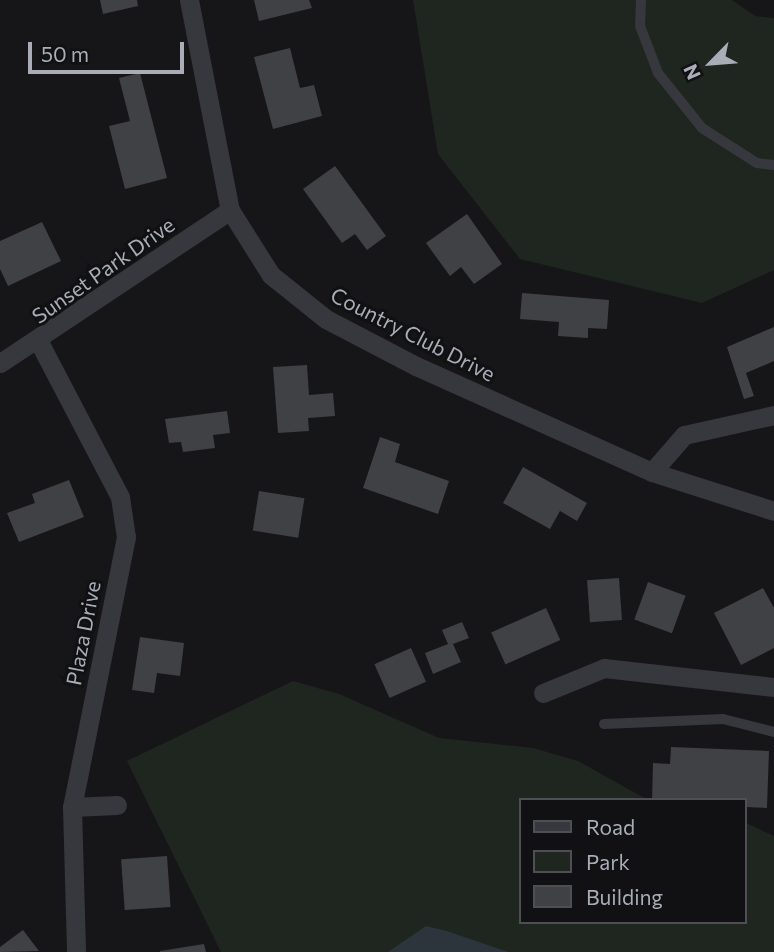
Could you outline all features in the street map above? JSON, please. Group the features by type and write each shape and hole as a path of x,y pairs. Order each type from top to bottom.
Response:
{"street":[{"name":"Country Club Drive","path":"189,0 230,210 271,275 326,319 652,471 773,510"},
{"name":"Sunset Park Drive","path":"0,363 39,342 230,210"},
{"name":"Plaza Drive","path":"39,342 120,498 126,537 72,807 76,952"},
{"path":"652,471 684,435 774,415"},
{"path":"543,693 604,668 774,687"},
{"path":"72,807 117,805"}],"lane":[{"path":"641,0 640,26 658,73 702,128 757,163 774,165"},
{"path":"604,723 723,719 774,732"}],"green space":[{"path":"413,0 732,0 755,16 774,18 774,270 702,303 520,259 438,154"},
{"path":"293,681 339,694 439,738 533,748 578,761 644,798 518,798 518,924 746,924 746,823 774,836 774,952 221,952 127,761"}],"shaded area":[{"path":"426,926 447,931 508,952 388,952"}],"building":[{"path":"100,0 137,0 138,6 103,14"},
{"path":"254,0 309,0 312,8 259,21"},
{"path":"290,48 300,88 314,85 322,116 273,129 254,57"},
{"path":"140,73 167,178 125,189 109,126 130,121 119,78"},
{"path":"335,166 386,236 367,250 355,234 342,243 303,189"},
{"path":"467,214 502,264 474,284 461,267 450,276 426,243"},
{"path":"42,222 61,261 8,286 0,269 0,241"},
{"path":"522,293 609,300 607,329 588,328 588,338 558,336 559,322 520,319"},
{"path":"774,327 774,361 746,373 754,396 744,399 727,347"},
{"path":"307,365 309,395 333,393 335,416 308,418 309,431 278,433 273,367"},
{"path":"227,411 230,433 213,435 215,448 183,452 181,442 169,443 165,419"},
{"path":"380,437 400,444 395,462 449,481 438,514 363,488"},
{"path":"523,467 587,503 577,521 560,511 550,529 503,503"},
{"path":"69,480 84,517 19,542 7,513 35,503 32,494"},
{"path":"259,491 304,498 298,538 253,531"},
{"path":"619,578 622,620 590,622 587,580"},
{"path":"648,582 686,596 672,633 634,620"},
{"path":"763,588 774,608 774,648 741,665 714,613"},
{"path":"546,608 560,640 505,664 491,632"},
{"path":"462,622 469,638 453,644 461,662 433,674 425,653 448,644 442,630"},
{"path":"140,637 184,643 180,676 157,673 154,693 132,690"},
{"path":"411,648 426,682 390,698 374,664"},
{"path":"671,747 769,751 767,808 746,807 746,798 652,798 653,763 670,764"},
{"path":"167,856 171,907 125,910 121,859"},
{"path":"23,930 39,951 0,952 0,947"},
{"path":"204,944 206,952 160,952 160,951"}]}
